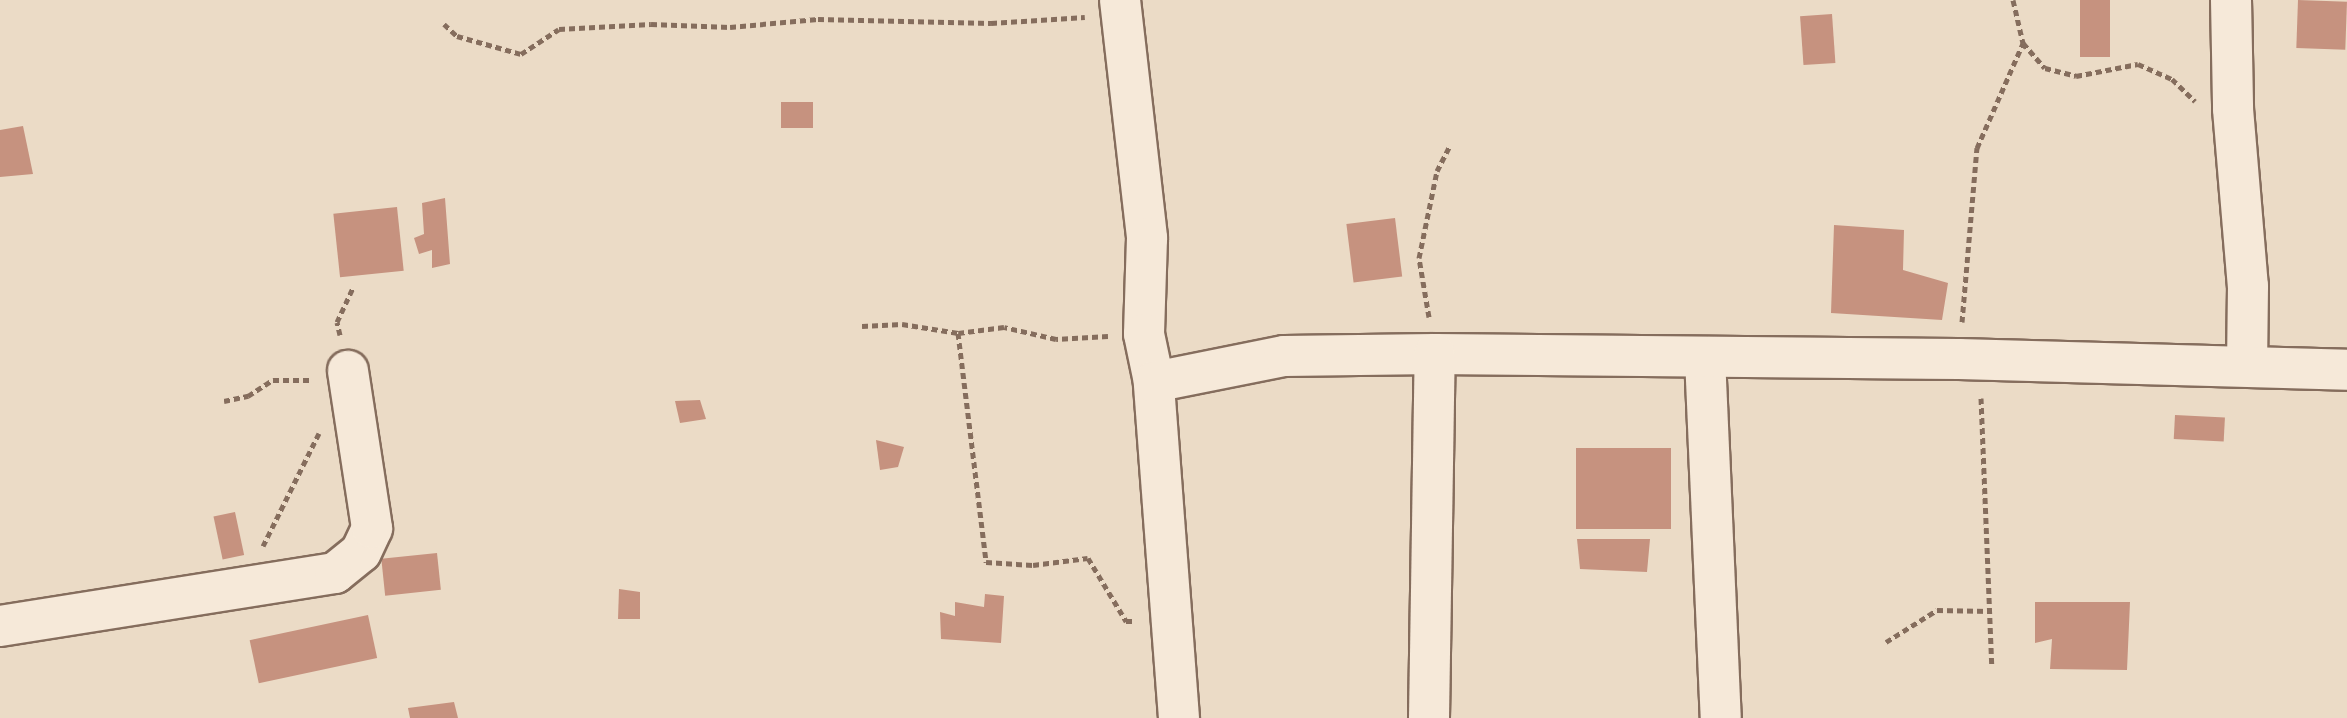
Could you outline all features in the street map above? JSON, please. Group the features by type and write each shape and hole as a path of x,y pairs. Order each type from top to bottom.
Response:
{"street":[{"path":"2231,0 2233,109 2248,286 2247,365"},
{"path":"1121,8 1147,238 1144,334 1154,382 1179,718"},
{"path":"1154,382 1284,356 1435,354 1969,360 2347,370"},
{"path":"1429,718 1435,354"},
{"path":"1705,357 1721,718"},
{"path":"0,626 239,591 335,573 361,552 372,528 348,371"}],"path":[{"path":"2013,0 2023,43 2045,68 2076,76 2138,64 2172,79 2204,110 2233,109"},
{"path":"444,24 457,36 521,54 559,29 651,24 730,27 818,19 991,23 1121,8"},
{"path":"1992,667 1969,360 1977,148 2023,43"},
{"path":"1435,354 1419,258 1437,171 1450,145"},
{"path":"862,326 902,324 958,333 1004,327 1056,339 1144,334"},
{"path":"958,333 986,562 1033,565 1088,558 1126,621 1170,621"},
{"path":"239,591 322,427"},
{"path":"1886,642 1937,610 1990,611"}],"building":[{"path":"2080,0 2110,0 2110,57 2080,57"},
{"path":"2298,0 2347,2 2345,50 2296,48"},
{"path":"1832,14 1835,63 1803,65 1800,16"},
{"path":"781,102 813,102 813,128 781,128"},
{"path":"23,126 33,174 0,177 0,130"},
{"path":"445,198 450,264 432,268 432,250 419,254 414,238 424,234 422,203"},
{"path":"397,207 404,271 340,277 333,214"},
{"path":"1395,218 1402,277 1354,283 1346,224"},
{"path":"1834,225 1904,230 1903,270 1948,283 1942,320 1831,313"},
{"path":"700,400 706,419 680,423 675,401"},
{"path":"2175,415 2225,418 2224,442 2174,439"},
{"path":"876,440 904,447 898,467 880,470"},
{"path":"1576,448 1671,448 1671,529 1576,529"},
{"path":"235,512 244,555 223,560 213,517"},
{"path":"1577,539 1650,539 1647,572 1580,569"},
{"path":"437,553 441,590 385,596 381,559"},
{"path":"619,589 640,592 640,619 618,619"},
{"path":"985,594 1004,596 1001,643 941,639 940,612 955,616 955,602 984,607"},
{"path":"2035,602 2130,602 2127,670 2050,669 2052,639 2035,643"},
{"path":"368,615 377,658 259,683 250,640"},
{"path":"454,702 458,718 410,718 408,708"}]}
